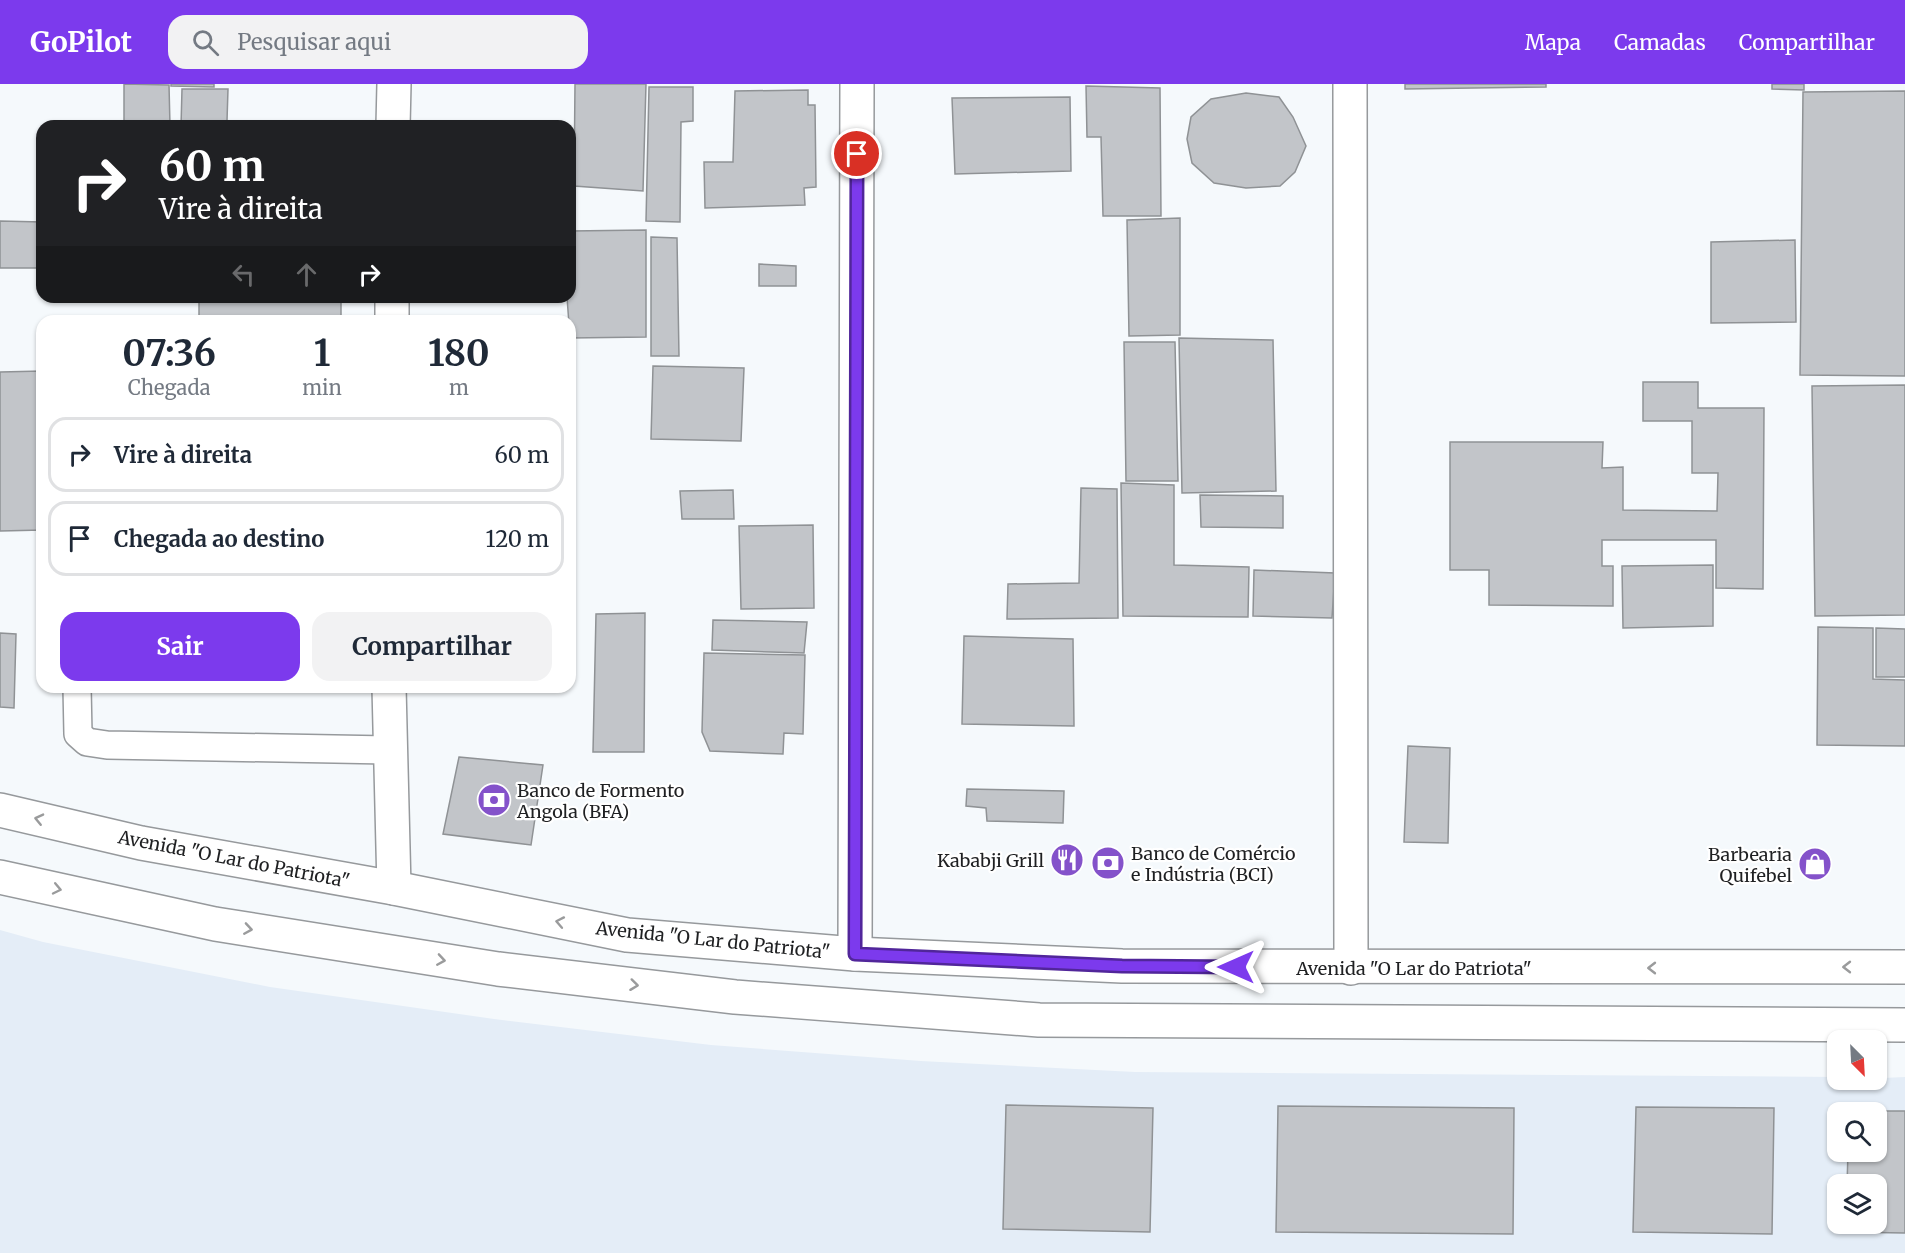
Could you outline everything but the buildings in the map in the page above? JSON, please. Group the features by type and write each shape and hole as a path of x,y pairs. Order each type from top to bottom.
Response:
{"main road":[{"path":"393,120 394,84"},
{"path":"855,954 857,84"},
{"path":"1350,84 1351,968"},
{"path":"389,693 388,750 394,888"},
{"name":"Avenida \"O Lar do Patriota\"","path":"0,810 141,843 394,888 627,935 855,954 1122,966 1905,967"},
{"path":"0,877 239,928 498,969 735,998 1039,1020 1283,1024 1905,1025"}],"lane":[{"path":"77,693 78,734 87,742 107,745 388,750"}],"shaded area":[{"path":"0,930 43,942 270,987 494,1019 711,1045 921,1061 1135,1072 1827,1077 1827,1090 1887,1090 1887,1078 1905,1077 1905,1253 0,1253"}],"place":[{"name":"Banco de Formento Angola (BFA)","path":"494,800"},
{"name":"Kababji Grill","path":"1067,860"},
{"name":"Banco de Comércio e Indústria (BCI)","path":"1108,863"},
{"name":"Barbearia Quifebel","path":"1815,864"}],"route":[{"path":"857,154 855,954 1122,966 1236,967"}]}
